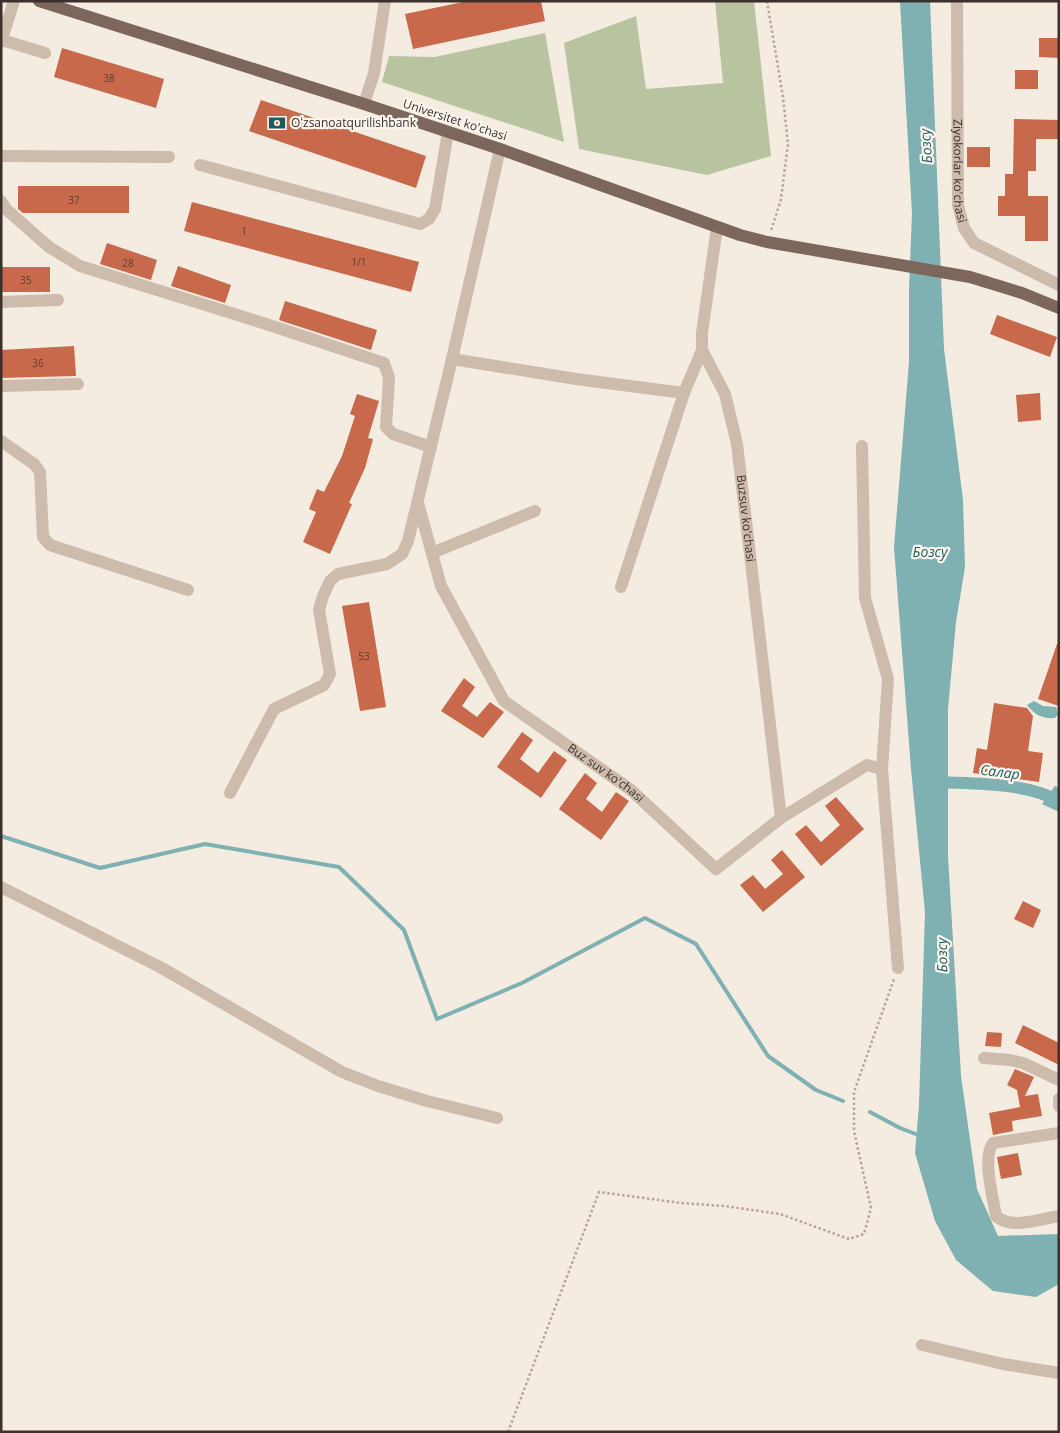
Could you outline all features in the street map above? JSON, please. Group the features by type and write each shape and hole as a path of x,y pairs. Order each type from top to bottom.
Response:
{"main road":[{"name":"Universitet ko'chasi","path":"39,1 500,149 717,227 767,242 864,257 970,277 1022,293 1059,308"}],"street":[{"path":"14,1 2,41 44,53"},
{"path":"364,104 374,73 385,1"},
{"name":"Ziyokorlar ko'chasi","path":"957,1 958,205 964,228 974,243 1059,286"},
{"path":"200,165 420,224 429,219 435,209 448,132"},
{"path":"230,793 274,709 324,685 330,674 319,610 330,580 338,574 386,564 402,554 408,542 500,149"},
{"path":"1,156 169,157"},
{"path":"1,201 6,209 50,247 80,266 384,363 389,378 386,427 393,434 431,447"},
{"path":"621,587 684,392 702,350 702,333 717,227"},
{"path":"1,302 58,300"},
{"name":"Buzsuv ko'chasi","path":"702,350 725,394 737,444 781,818"},
{"path":"452,359 576,379 684,392"},
{"path":"1,386 78,384"},
{"path":"1,442 34,464 40,472 43,536 50,545 188,590"},
{"path":"862,446 865,598 888,680 882,769 898,968"},
{"name":"Buz suv ko'chasi","path":"418,500 441,586 504,701 631,790 716,869 781,818 866,765 882,769"},
{"path":"432,553 535,511"},
{"path":"1,887 160,967 342,1072 378,1086 427,1101 497,1118"},
{"path":"984,1058 1017,1062 1059,1080"},
{"path":"1059,1099 1059,1106"},
{"path":"1059,1133 993,1143 989,1149 988,1160 996,1216 1000,1220 1012,1223 1059,1216"},
{"path":"922,1345 1003,1364 1059,1373"}],"path":[{"path":"767,1 783,97 788,144 781,199 767,242"},
{"path":"508,1432 599,1192 681,1204 724,1206 780,1214 849,1238 864,1234 872,1208 854,1131 854,1092 898,968"}],"green space":[{"path":"715,1 754,1 771,156 707,175 579,149 564,43 636,16 646,89 723,83"},
{"path":"545,33 564,142 382,82 389,56 435,57"}],"water":[{"name":"Бозсу","path":"900,1 930,1 944,349 963,500 965,567 956,622 948,709 948,856 961,1076 977,1189 998,1236 1059,1234 1059,1284 1036,1297 993,1291 956,1260 935,1221 915,1153 919,1105 925,912 911,769 894,547 909,362 912,213"},
{"path":"1034,701 1043,706 1056,707 1058,714 1055,718 1039,716 1027,705"},
{"name":"Салар","path":"1055,786 1059,788 1059,812 1042,804"}],"building":[{"path":"468,1 541,1 545,21 413,49 405,14"},
{"path":"1039,38 1059,38 1059,58 1039,57"},
{"path":"62,48 164,79 156,108 54,77"},
{"path":"1015,70 1038,70 1038,89 1015,89"},
{"path":"261,100 426,156 416,188 249,131"},
{"path":"1014,119 1059,120 1059,139 1036,139 1036,171 1028,171 1028,196 1048,196 1048,241 1025,241 1025,216 998,216 998,196 1005,196 1005,174 1013,174"},
{"path":"967,147 990,147 990,167 967,167"},
{"path":"18,186 129,186 129,213 23,213 18,209"},
{"path":"192,202 419,262 411,292 184,231"},
{"path":"107,243 157,260 151,280 100,264"},
{"path":"178,266 231,285 225,303 171,286"},
{"path":"1,267 50,267 50,292 1,292"},
{"path":"285,301 377,330 371,350 279,320"},
{"path":"997,315 1057,337 1050,357 990,334"},
{"path":"74,346 76,376 1,378 1,350"},
{"path":"1040,393 1041,420 1018,422 1016,395"},
{"path":"357,394 379,401 368,438 373,439 365,468 349,503 352,504 330,554 303,542 316,512 309,509 317,489 324,492 342,456 355,416 350,414"},
{"path":"369,602 386,707 360,711 342,606"},
{"path":"1057,644 1059,644 1059,706 1038,699"},
{"path":"464,678 475,687 462,706 477,717 490,702 504,712 483,738 441,711"},
{"path":"994,703 1027,708 1033,716 1028,751 1043,753 1039,782 973,773 977,748 987,750"},
{"path":"522,732 533,740 520,759 538,773 554,751 567,760 541,798 497,767"},
{"path":"585,773 597,783 586,799 602,812 616,792 629,801 601,840 559,809"},
{"path":"836,797 864,829 821,866 795,834 806,825 821,842 840,825 825,806"},
{"path":"782,850 805,877 763,912 740,885 753,875 765,889 783,874 771,860"},
{"path":"1023,901 1041,910 1033,928 1014,919"},
{"path":"1023,1025 1059,1043 1059,1065 1015,1043"},
{"path":"987,1032 1002,1033 1001,1047 985,1046"},
{"path":"1015,1069 1034,1077 1025,1096 1038,1094 1042,1116 1012,1121 1013,1131 993,1135 989,1113 1020,1107 1017,1090 1007,1085"},
{"path":"1018,1153 1022,1175 1001,1179 997,1157"}],"waterway":[{"name":"Салар","path":"936,782 1015,787 1030,790 1059,801"},
{"path":"1,836 100,868 205,844 339,867 404,930 437,1019 522,983 645,918 696,944 768,1056 816,1090 843,1101"},
{"path":"870,1112 900,1128 921,1136"}],"place":[{"name":"Oʻzsanoatqurilishbank","path":"277,123"}]}
